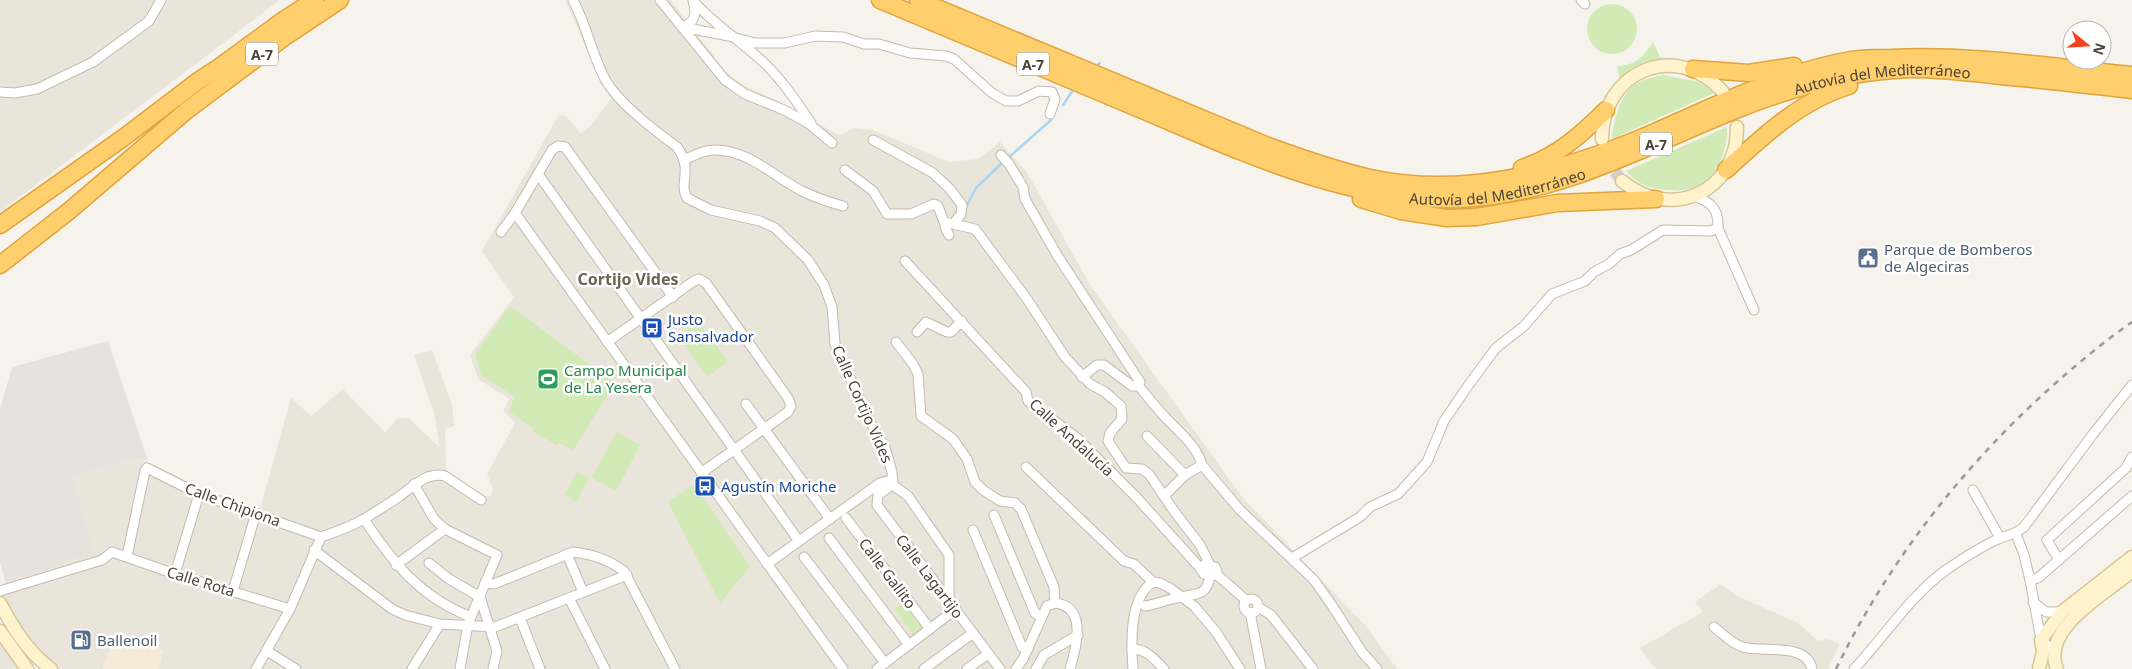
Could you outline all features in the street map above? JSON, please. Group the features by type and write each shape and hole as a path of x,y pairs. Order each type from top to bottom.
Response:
{"highway":[{"name":"A-7","path":"4,221 72,176 198,81 285,18 315,0"},
{"name":"A-7","path":"0,265 77,205 186,111 286,36 340,0"},
{"name":"Autovía del Mediterráneo","path":"880,0 1190,121 1300,158 1372,178 1409,183 1463,185 1524,176 1587,158 1787,77 1852,60 1922,56 2132,75"},
{"name":"Autovía del Mediterráneo","path":"918,0 1190,121 1260,159 1348,186 1386,194 1443,199 1500,195 1540,187 1575,177 1737,110 1798,88 1849,76 1909,69 1953,71 2132,90"},
{"path":"1692,69 1749,73 1786,68 1836,56 1852,60"},
{"path":"1726,170 1803,107 1828,92 1878,79 1915,78 2011,84 2039,80"},
{"path":"1372,178 1391,175 1474,176 1507,172 1525,167 1554,153 1590,126 1606,110"},
{"path":"1309,175 1319,183 1343,194 1401,211 1447,218 1477,217 1557,203 1656,199"}],"street":[{"path":"0,92 15,93 37,89 93,62 149,21 162,0"},
{"path":"573,0 603,77 611,89 620,100 677,147 684,160 711,150 736,154 763,164 798,189 843,206"},
{"path":"660,0 726,80 745,94 784,110 813,127 832,143"},
{"path":"682,28 693,21 695,14 693,1"},
{"path":"693,1 729,36 761,61 800,107 813,127"},
{"path":"682,28 729,36 741,40 769,43 785,43 827,35 843,37 864,44 879,44 921,55 946,56 962,66 992,93 1006,101 1018,101 1039,91 1052,92 1055,99 1050,114"},
{"path":"1602,138 1606,110 1621,86 1637,74 1674,65 1692,69 1709,78 1723,92"},
{"path":"1622,182 1638,193 1656,199 1675,200 1694,196 1710,187 1726,170 1736,146 1737,127"},
{"path":"873,140 940,178 962,205 961,214 945,227 949,235"},
{"path":"501,232 515,213 555,148 562,146 568,150 673,296"},
{"path":"1001,155 1023,187 1025,199 1056,255 1139,379 1138,385 1192,446 1200,457 1202,465 1240,510 1314,580 1362,652 1377,669"},
{"name":"Calle Cortijo Vides","path":"684,160 686,165 684,192 687,198 711,210 760,221 775,228 808,260 820,279 832,307 835,344 870,422 884,447 892,472 893,484"},
{"path":"845,170 872,191 887,214 911,214 934,204 938,206 943,221 975,229 1012,277 1065,357 1082,377 1105,392 1121,406 1122,419 1110,433 1109,445 1126,468 1142,469 1149,474 1200,545 1206,567 1216,568 1206,588 1196,596 1182,596 1145,606"},
{"path":"538,174 799,541"},
{"path":"1694,196 1704,200 1716,209 1718,228 1754,310"},
{"path":"515,213 843,669"},
{"path":"1292,558 1360,517 1370,507 1398,494 1427,462 1444,421 1496,348 1524,326 1552,294 1586,281 1594,272 1609,264 1620,254 1631,250 1663,230 1710,232 1718,228"},
{"name":"Calle Andalucía","path":"905,261 1026,392 1028,401 1078,438 1206,567"},
{"path":"607,342 694,281 699,279 704,281 790,401 790,409 786,414 701,473"},
{"path":"917,332 923,324 928,322 947,332 951,332 962,321"},
{"path":"896,342 913,364 918,374 921,416 953,439 967,459 975,482 983,490 1000,501 1015,504 1021,509 1054,587 1055,603"},
{"path":"1082,377 1097,365 1104,364 1132,386 1138,385"},
{"path":"1854,669 1926,586 1946,570 2000,538 2016,534 2040,507 2092,434 2132,385"},
{"path":"746,404 830,519"},
{"path":"1147,436 1184,475"},
{"path":"2059,560 2047,540 2126,468 2132,457"},
{"path":"1164,496 1184,475 1202,465"},
{"path":"1026,467 1124,561 1134,564 1153,582 1160,583 1182,596 1194,606 1216,632 1240,669"},
{"name":"Calle Chipiona","path":"126,556 135,510 145,471 148,468 199,494 320,537"},
{"path":"256,669 290,609 320,537 364,519 399,497 414,484 438,474 445,476 481,500"},
{"path":"767,564 880,483 887,481 908,496 949,555 949,600"},
{"path":"414,484 434,519 445,529 497,555 470,621 460,669"},
{"name":"Calle Lagartijo","path":"893,484 878,495 878,505 1000,669"},
{"path":"1973,490 2000,538"},
{"path":"175,574 199,494"},
{"path":"2030,580 2038,578 2132,496"},
{"path":"233,591 256,513"},
{"path":"994,515 1034,613 1042,617"},
{"name":"Calle Gallito","path":"846,518 930,629"},
{"path":"364,519 396,565 423,590 470,621 490,626 495,627 520,618 627,575"},
{"path":"396,565 445,529"},
{"path":"973,530 1022,647 1028,649"},
{"path":"2016,534 2024,555 2030,580 2043,651 2039,669"},
{"path":"829,538 909,645"},
{"path":"314,550 392,609 405,615 440,624 470,621"},
{"name":"Calle Rota","path":"0,590 102,560 112,552 175,574 290,609"},
{"path":"485,583 494,584 573,552 584,553 613,563 627,575 675,669"},
{"path":"568,554 583,592"},
{"path":"804,556 881,666 956,609"},
{"path":"2041,640 2062,612 2132,557"},
{"path":"429,562 449,579 480,597 496,651 493,669"},
{"path":"2057,669 2054,651 2062,630 2078,614 2132,570"},
{"path":"1213,575 1246,600"},
{"path":"1132,669 1132,649 1139,596 1153,582"},
{"path":"570,598 606,669"},
{"path":"1246,600 1250,598 1255,600 1258,607 1271,615 1313,669"},
{"path":"1246,600 1244,607 1250,612 1261,669"},
{"path":"2034,602 2046,612 2062,612"},
{"path":"0,603 21,639 51,669"},
{"path":"1016,669 1028,649 1047,606 1055,603 1063,605 1072,613 1076,622 1078,634 1070,669"},
{"path":"1250,612 1255,611 1258,607"},
{"path":"520,618 540,669"},
{"path":"412,669 440,624"},
{"path":"1714,627 1736,644 1745,648 1771,648 1802,654 1809,659 1812,669"},
{"path":"0,631 27,669"},
{"path":"924,669 973,633"},
{"path":"1036,669 1044,655 1078,634"},
{"path":"2041,640 2054,651"},
{"path":"1132,649 1140,649 1147,653 1164,669"},
{"path":"267,651 296,669"},
{"path":"967,669 988,654"}],"shaded area":[{"path":"0,0 280,0 0,212"},
{"path":"565,0 671,0 726,72 743,85 780,102 839,135 854,128 873,130 949,162 978,159 1000,142 1028,174 1090,285 1242,497 1365,625 1397,669 51,669 0,603 0,591 17,577 58,567 72,477 135,458 141,459 202,489 260,509 291,398 311,416 343,389 385,432 398,418 409,418 440,448 434,413 414,355 432,350 452,404 454,426 445,429 446,467 448,472 483,496 490,496 493,490 487,474 515,423 503,411 509,399 478,379 470,355 514,297 482,251 558,116 566,116 581,134 594,122 611,98 600,79"},
{"path":"108,341 148,461 135,458 72,477 93,553 59,563 58,567 17,577 19,585 7,589 0,562 0,409 12,367"},
{"path":"1721,584 1737,596 1798,623 1818,641 1827,639 1840,644 1828,669 1656,669 1640,648 1703,612 1695,602"},
{"path":"0,631 27,669 0,669"},
{"path":"115,636 164,650 159,669 102,669"}],"green space":[{"path":"1607,4 1617,4 1630,11 1637,24 1637,34 1630,47 1617,54 1607,54 1598,50 1591,43 1587,34 1587,24 1591,15 1598,8"},
{"path":"1653,42 1660,57 1666,62 1620,82 1617,66 1623,66 1638,60"},
{"path":"1664,75 1699,82 1714,93 1612,139 1618,110 1629,89 1641,81"},
{"path":"1727,127 1722,159 1714,174 1702,185 1687,190 1652,188 1638,182 1626,171"},
{"name":"Campo Municipal de La Yesera","path":"510,306 615,383 573,450 559,443 557,445 532,431 534,429 508,411 515,397 481,375 475,354"},
{"path":"698,321 728,362 707,377 677,335"},
{"path":"616,432 640,445 616,491 592,478"},
{"path":"577,472 589,478 576,502 565,494"},
{"path":"694,484 750,566 720,603 668,502"},
{"path":"903,602 922,626 922,629 914,635 894,609"}],"waterway":[{"path":"1094,67 1100,63"},
{"path":"1063,105 1075,87"},
{"path":"1009,157 1051,120"},
{"path":"966,207 976,188 1003,162"}],"tunnel":[{"path":"1606,156 1622,181"}],"railway":[{"path":"1836,669 1882,587 1936,510 1966,474 2031,406 2066,374 2132,322"}],"place":[{"name":"Parque de Bomberos de Algeciras","path":"1868,258"},
{"name":"Justo Sansalvador","path":"652,328"},
{"name":"Campo Municipal de La Yesera","path":"548,379"},
{"name":"Agustín Moriche","path":"705,486"},
{"name":"Ballenoil","path":"81,640"}],"district":[{"name":"Cortijo Vides","path":"628,279"}]}
